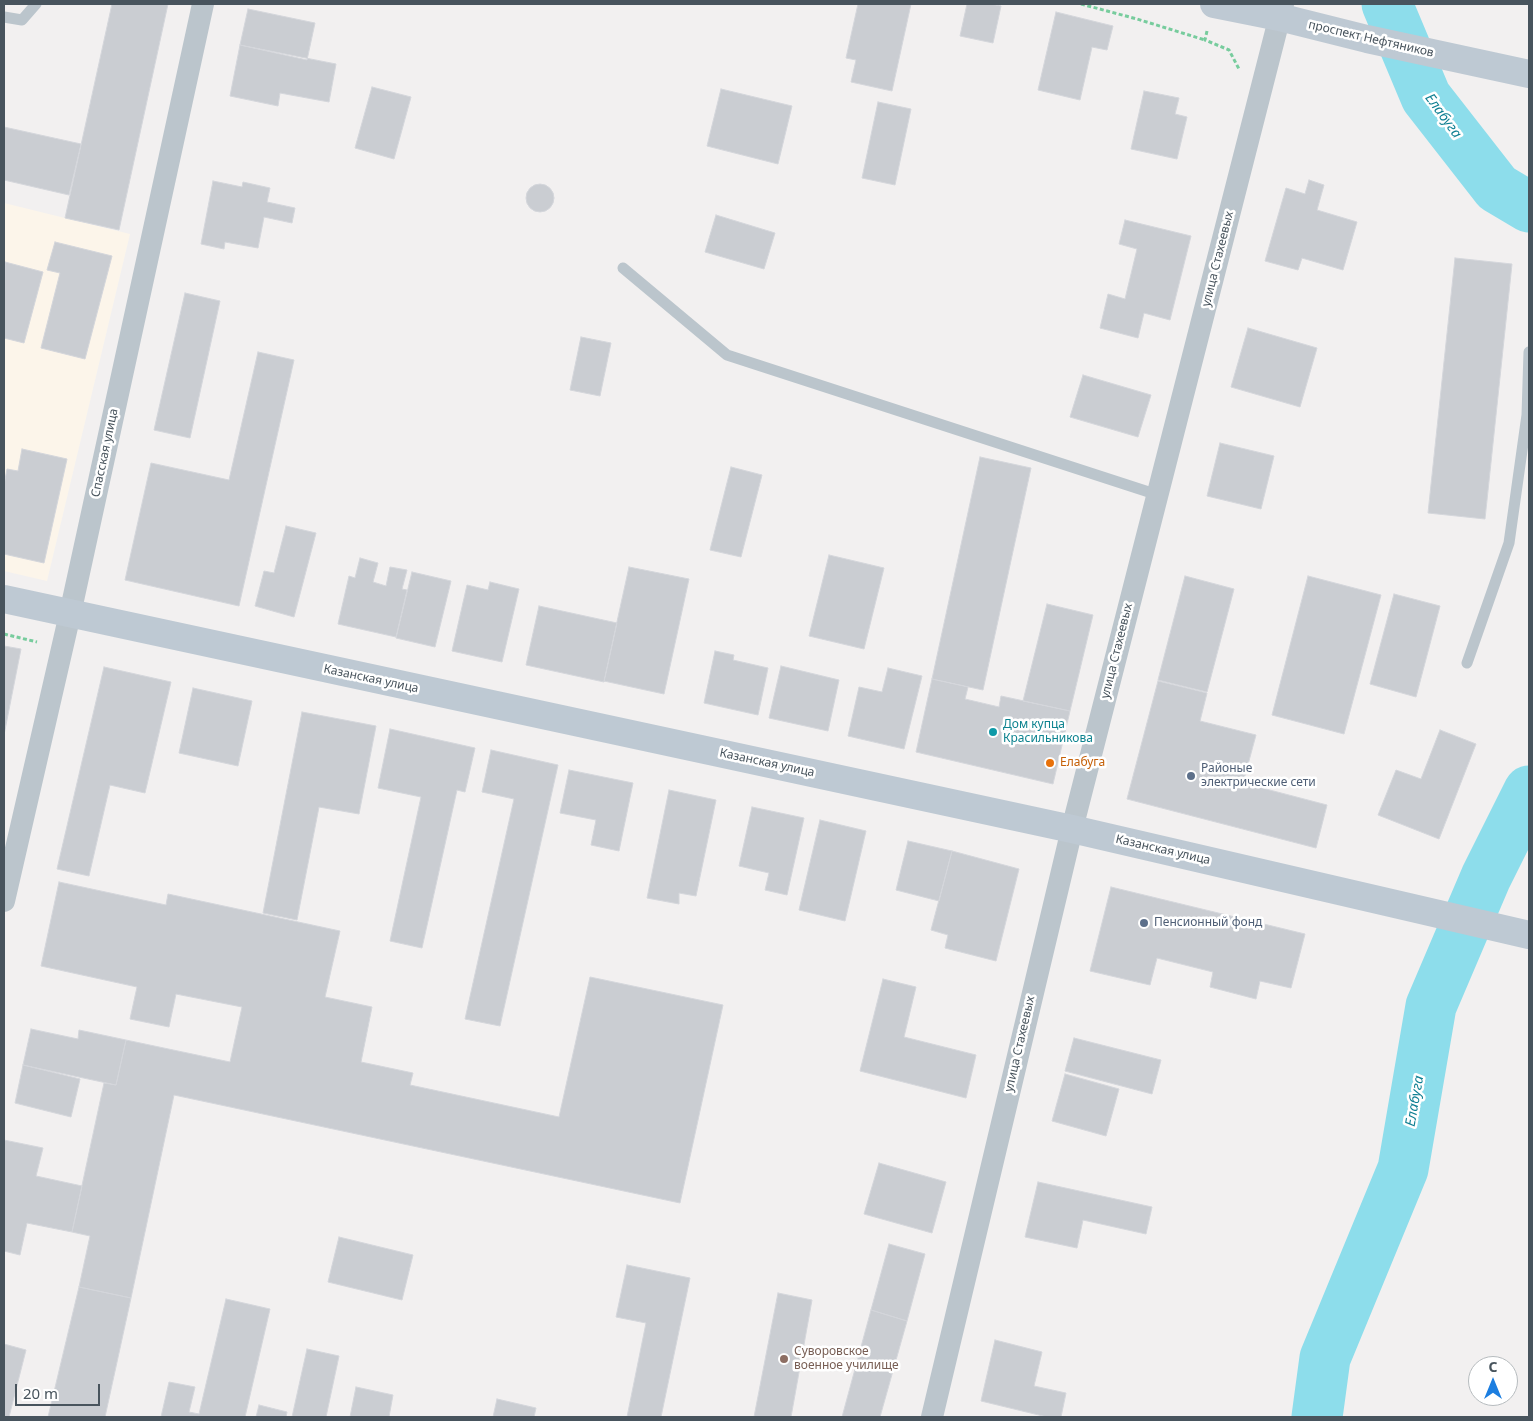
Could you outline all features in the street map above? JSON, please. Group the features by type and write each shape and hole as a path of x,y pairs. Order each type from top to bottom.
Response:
{"street":[{"name":"Спасская улица","path":"4,902 70,614 203,4"},
{"name":"проспект Нефтяников","path":"1214,4 1281,11 1368,39 1529,74"},
{"name":"улица Стахеевых","path":"932,1417 1072,829 1281,11"},
{"name":"Казанская улица","path":"4,600 1072,829 1529,935"}],"lane":[{"path":"4,17 22,20 36,4"},
{"path":"623,268 726,355 1158,495"},
{"path":"1467,663 1510,543 1527,416 1529,352"}],"path":[{"path":"1081,4 1205,40"},
{"path":"4,634 62,647"}],"shaded area":[{"path":"4,203 130,234 47,581 4,571"}],"building":[{"path":"112,4 168,4 119,230 65,218"},
{"path":"858,4 911,4 892,91 851,82 856,60 846,58"},
{"path":"967,4 1001,6 993,43 960,36"},
{"path":"248,9 315,23 307,60 240,45"},
{"path":"1056,12 1113,26 1107,50 1092,47 1080,100 1038,90"},
{"path":"240,45 336,64 329,102 280,93 278,106 230,96"},
{"path":"372,87 411,97 394,159 355,148"},
{"path":"721,89 792,106 778,164 707,146"},
{"path":"1144,91 1179,98 1175,114 1187,117 1177,159 1131,149"},
{"path":"878,102 911,109 895,185 862,178"},
{"path":"4,127 81,144 69,195 4,180"},
{"path":"1309,180 1324,185 1317,210 1357,222 1343,270 1302,258 1298,270 1265,261 1286,188 1305,194"},
{"path":"213,181 242,187 243,182 270,188 267,202 295,208 292,223 264,217 258,248 225,242 224,249 201,244"},
{"path":"540,184 550,188 554,198 550,208 540,212 530,208 526,198 530,188"},
{"path":"716,215 775,233 764,269 705,252"},
{"path":"1125,220 1191,236 1170,320 1144,313 1138,338 1100,328 1108,294 1125,299 1137,249 1119,244"},
{"path":"55,242 112,256 85,359 41,348 60,273 47,270"},
{"path":"1455,258 1512,264 1485,519 1428,513"},
{"path":"5,262 43,272 24,343 4,338"},
{"path":"185,293 220,301 190,438 154,430"},
{"path":"1248,328 1317,348 1300,407 1231,387"},
{"path":"581,337 611,343 600,396 570,390"},
{"path":"258,352 294,360 239,606 125,580 151,463 229,480"},
{"path":"1083,375 1151,395 1138,437 1070,417"},
{"path":"1220,443 1274,456 1261,509 1207,496"},
{"path":"22,449 67,459 44,563 4,554 4,485 7,469 18,471"},
{"path":"980,457 1031,468 983,690 932,679"},
{"path":"731,467 762,475 741,557 710,550"},
{"path":"286,526 316,533 294,617 255,606 264,571 274,573"},
{"path":"829,555 884,568 864,649 809,636"},
{"path":"360,558 378,563 373,582 386,586 390,567 407,570 402,589 407,590 396,637 338,624 349,576 355,578"},
{"path":"629,567 689,579 664,694 604,681"},
{"path":"412,572 451,581 435,647 396,638"},
{"path":"1185,576 1234,589 1207,692 1158,680"},
{"path":"1308,576 1381,595 1344,734 1272,715"},
{"path":"490,582 519,589 502,662 452,651 467,585 488,590"},
{"path":"1394,594 1440,606 1416,697 1370,684"},
{"path":"1047,604 1093,615 1070,711 1023,701"},
{"path":"539,606 617,623 604,682 526,665"},
{"path":"4,646 21,649 4,735"},
{"path":"715,651 734,655 733,660 768,668 758,715 704,703"},
{"path":"781,666 839,680 828,731 769,718"},
{"path":"104,667 171,682 145,793 110,785 89,876 57,869"},
{"path":"888,668 922,676 904,749 848,736 859,687 882,692"},
{"name":"Дом купца Красильникова","path":"932,679 968,687 965,699 999,707 1001,696 1070,711 1053,784 916,752"},
{"path":"1158,681 1207,693 1200,721 1256,735 1243,783 1327,805 1316,848 1127,799"},
{"path":"193,688 252,701 238,766 179,753"},
{"path":"302,712 376,726 359,814 319,807 297,920 263,913"},
{"path":"390,729 475,748 465,792 457,790 422,948 390,941 421,797 378,788"},
{"path":"1440,730 1476,744 1439,839 1378,815 1396,770 1421,779"},
{"path":"491,750 558,765 500,1026 465,1019 514,799 482,792"},
{"path":"569,770 633,783 619,851 591,845 596,820 560,813"},
{"path":"669,790 716,800 696,896 679,893 679,904 647,898"},
{"path":"752,807 804,818 787,895 765,890 769,873 739,866"},
{"path":"820,820 866,831 845,921 799,910"},
{"path":"908,841 952,851 939,901 896,890"},
{"path":"952,851 1019,869 996,961 945,948 948,935 931,930"},
{"path":"59,882 166,905 168,894 340,931 325,997 372,1007 361,1062 413,1073 410,1085 559,1117 590,977 723,1005 680,1203 174,1095 131,1298 79,1287 90,1236 72,1232 104,1083 116,1085 126,1040 230,1062 242,1007 176,994 169,1027 130,1019 137,987 41,966"},
{"path":"1111,887 1305,934 1291,988 1260,981 1256,999 1210,987 1213,972 1157,958 1150,985 1090,971"},
{"path":"883,979 916,987 904,1037 976,1055 966,1098 860,1071"},
{"path":"31,1029 78,1039 79,1030 126,1040 116,1085 23,1065"},
{"path":"1074,1038 1161,1060 1152,1094 1065,1071"},
{"path":"23,1065 80,1079 71,1117 15,1103"},
{"path":"1065,1074 1119,1089 1106,1136 1052,1121"},
{"path":"4,1140 43,1148 36,1176 82,1186 72,1232 27,1223 20,1255 4,1251"},
{"path":"879,1163 946,1182 932,1233 864,1214"},
{"path":"1038,1182 1152,1207 1146,1234 1083,1220 1077,1248 1025,1237"},
{"path":"339,1237 413,1255 402,1300 328,1282"},
{"path":"889,1244 925,1254 907,1321 871,1310"},
{"path":"627,1265 690,1278 661,1417 627,1417 646,1323 616,1317"},
{"path":"79,1287 131,1298 105,1417 48,1417"},
{"name":"Суворовское военное училище","path":"778,1293 812,1300 791,1417 754,1417"},
{"path":"226,1299 270,1309 245,1417 161,1417 169,1382 195,1387 189,1412 199,1414"},
{"name":"Суворовское военное училище","path":"871,1310 907,1321 880,1417 842,1417"},
{"path":"995,1340 1042,1352 1034,1386 1066,1393 1061,1417 1047,1417 981,1401"},
{"path":"4,1344 26,1350 9,1417 4,1417"},
{"path":"307,1349 339,1356 326,1417 292,1417"},
{"path":"356,1387 393,1395 389,1417 350,1417"},
{"path":"497,1399 536,1408 534,1417 493,1417"},
{"path":"259,1405 287,1412 286,1417 256,1417"}],"waterway":[{"name":"Елабуга","path":"1387,4 1426,97 1497,188 1529,207"},
{"name":"Елабуга","path":"1317,1417 1325,1358 1403,1169 1431,1006 1486,877 1529,791"}],"place":[{"name":"Дом купца Красильникова","path":"993,732"},
{"name":"Елабуга","path":"1050,763"},
{"name":"Районые электрические сети","path":"1191,776"},
{"name":"Пенсионный фонд","path":"1144,923"},
{"name":"Суворовское военное училище","path":"784,1359"}]}
